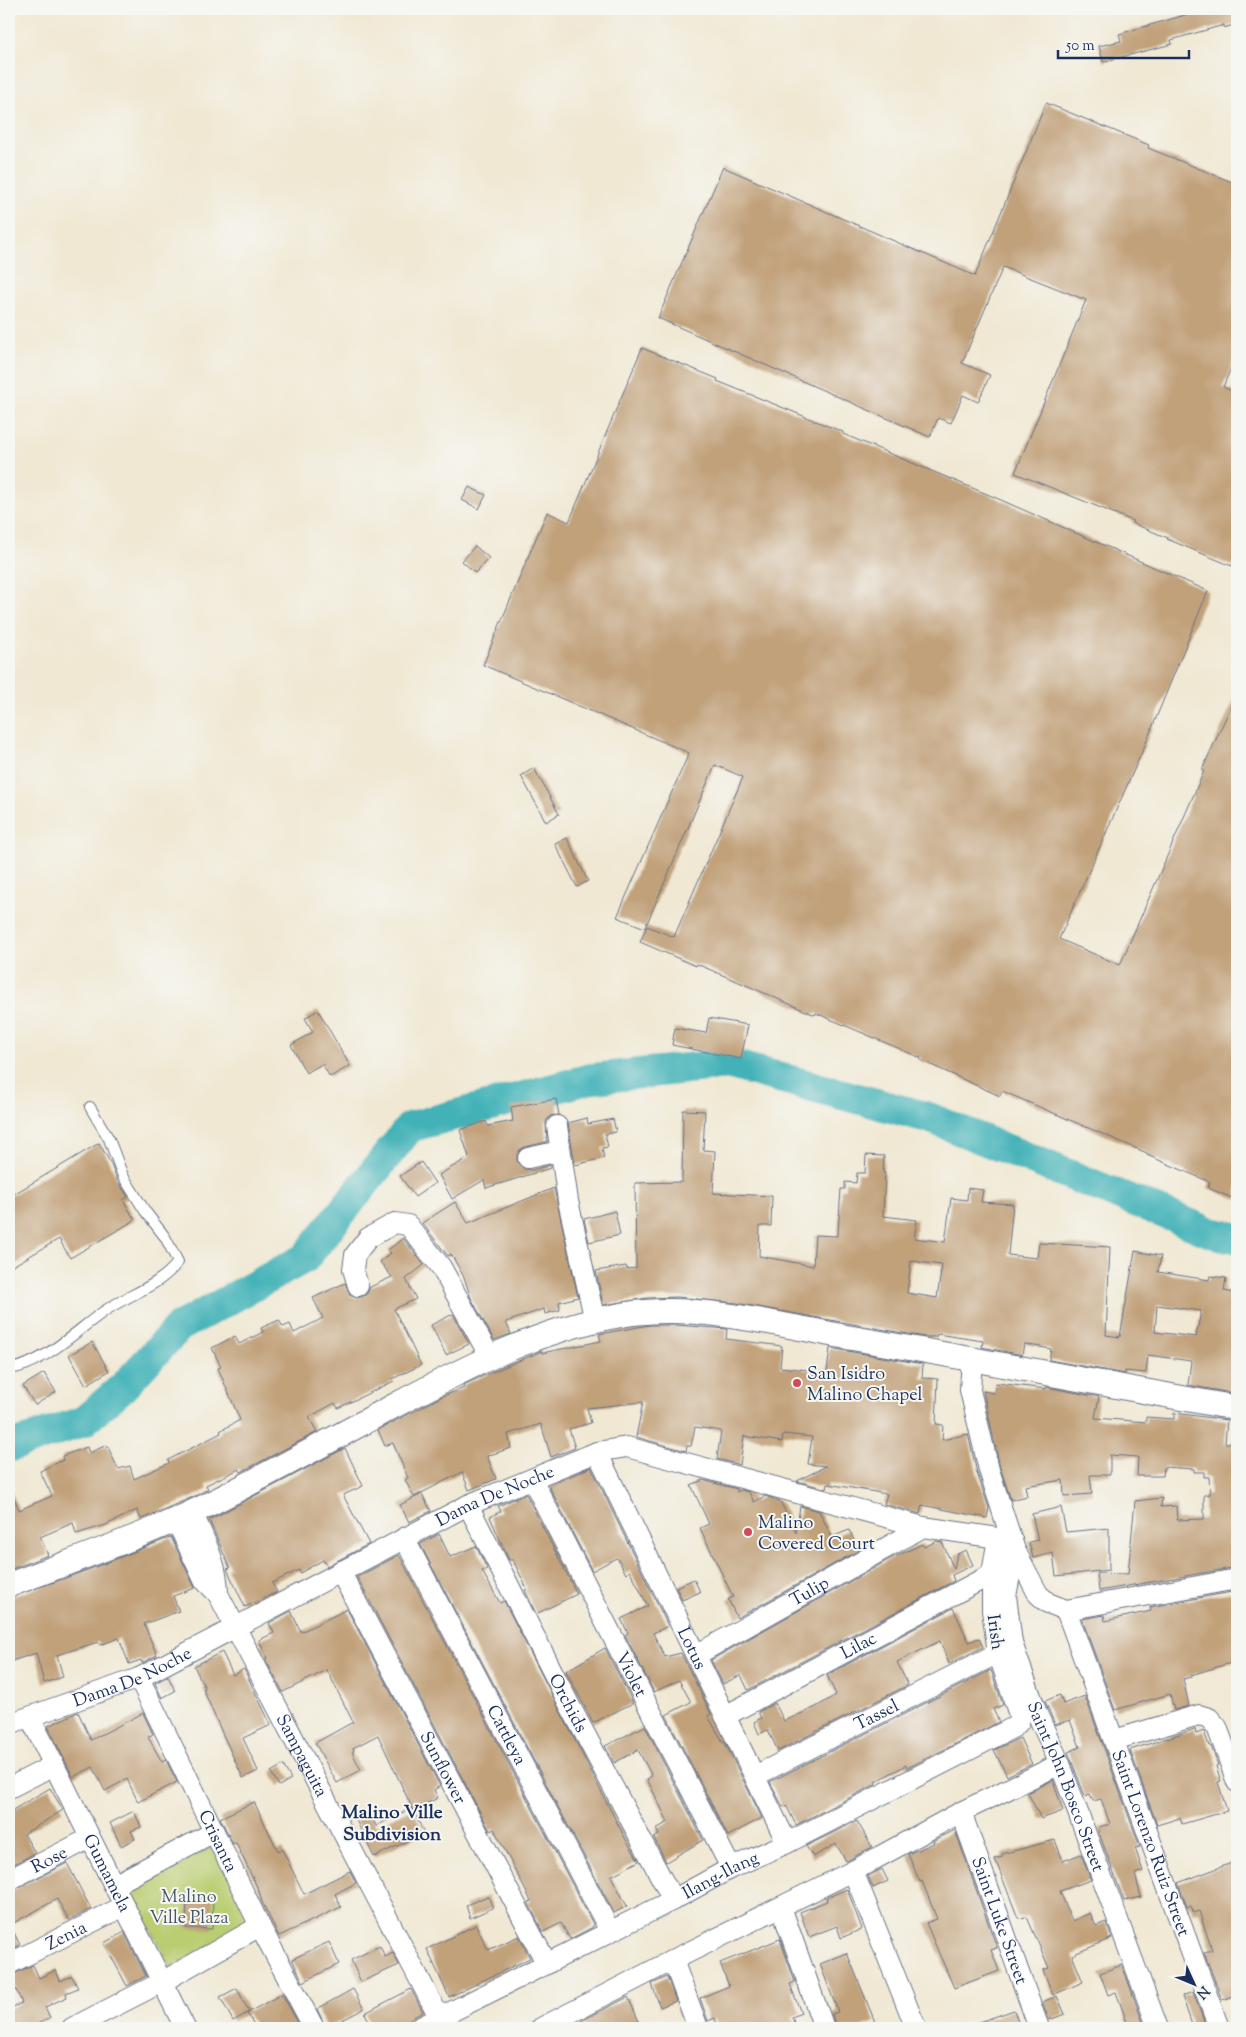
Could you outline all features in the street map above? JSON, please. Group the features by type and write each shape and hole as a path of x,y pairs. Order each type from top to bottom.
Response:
{"street":[{"path":"557,1126 568,1201 595,1321"},
{"path":"528,1158 560,1151"},
{"path":"358,1286 353,1269 355,1255 368,1238 395,1223 408,1225 441,1267 490,1357"},
{"path":"9,1585 188,1526 450,1376 539,1337 621,1315 682,1311 738,1318 972,1358 1237,1408"},
{"path":"972,1358 970,1390 1008,1543 1038,1594 1048,1603 1066,1610 1237,1579"},
{"name":"Dama De Noche","path":"9,1724 139,1678 468,1505 597,1452 627,1447 923,1526 1008,1543"},
{"name":"Lotus","path":"597,1452 787,1843"},
{"name":"Violet","path":"532,1479 731,1868"},
{"name":"Orchids","path":"468,1505 569,1704 673,1900"},
{"name":"Sampaguita","path":"188,1526 218,1576 218,1594 443,2022"},
{"name":"Tulip","path":"696,1655 923,1526"},
{"name":"Cattleya","path":"404,1538 610,1931"},
{"name":"Irish","path":"1008,1543 992,1574 992,1610 998,1653 1019,1715 1019,1722"},
{"name":"Saint John Bosco Street","path":"1008,1543 1006,1596 1012,1643 1038,1716 1060,1764 1158,2028"},
{"name":"Sunflower","path":"340,1571 548,1964"},
{"name":"Lilac","path":"725,1716 992,1574"},
{"name":"Saint Lorenzo Ruiz Street","path":"1066,1610 1219,2028"},
{"name":"Tassel","path":"755,1776 998,1653"},
{"name":"Crisanta","path":"139,1678 260,1926 314,2028"},
{"name":"Saint Lorenzo Ruiz Street","path":"1114,1740 1199,1715 1209,1718 1217,1727 1237,1782"},
{"name":"Gumamela","path":"30,1717 185,2028"},
{"name":"Ilang-Ilang","path":"420,2028 443,2022 610,1931 673,1900 731,1868 787,1843 1019,1722"},
{"path":"541,2028 572,2021 673,1960 853,1871 961,1812 1060,1764"},
{"path":"9,1788 54,1765"},
{"name":"Saint Luke Street","path":"961,1812 1039,2028"},
{"path":"114,1885 214,1832"},
{"name":"Rose","path":"9,1880 90,1838"},
{"path":"853,1871 916,2028"},
{"name":"Zenia","path":"9,1964 124,1906"},
{"path":"781,1907 824,2028"},
{"path":"72,2028 162,1982 260,1926"},
{"path":"673,1960 698,2028"}],"lane":[{"path":"9,1370 44,1355 107,1309 169,1273 178,1262 165,1237 145,1211 123,1176 109,1139 90,1106"}],"green space":[{"name":"Malino Ville Plaza","path":"219,1844 258,1921 171,1967 127,1886"}],"building":[{"path":"1206,9 1237,9 1237,24 1224,28 1224,25 1171,40 1172,44 1103,62 1099,46 1121,41 1119,34"},
{"path":"1046,103 1149,145 1148,148 1237,184 1237,364 1233,363 1223,387 1237,393 1237,554 1232,566 1167,539 1132,523 1133,521 1015,473 1086,300 1003,267 962,363 990,375 978,402 963,395 951,423 938,418 930,437 658,318 723,167 975,276"},
{"path":"642,348 718,379 717,381 843,432 843,434 994,497 1208,591 1145,745 1059,939 1120,965 1204,771 1202,770 1237,693 1237,1200 1208,1188 1210,1182 1147,1155 1147,1153 1002,1091 1000,1096 920,1060 921,1058 816,1013 815,1015 697,964 696,966 640,942 647,926 674,937 743,777 715,765 645,928 617,917 689,753 483,665 547,512 569,522"},
{"path":"469,487 486,495 479,509 462,500"},
{"path":"475,546 489,558 475,573 462,561"},
{"path":"534,768 559,814 546,822 521,776"},
{"path":"567,838 588,881 577,887 555,844"},
{"path":"318,1010 350,1066 330,1077 322,1064 306,1073 291,1045 313,1032 305,1018"},
{"path":"709,1018 748,1025 741,1059 672,1045 675,1028 706,1033"},
{"path":"556,1099 559,1115 550,1116 546,1121 547,1142 525,1147 517,1155 517,1161 524,1169 531,1170 551,1165 551,1168 486,1188 484,1180 452,1199 439,1175 469,1157 460,1130 486,1121 488,1126 513,1121 511,1107"},
{"path":"683,1110 705,1111 703,1150 715,1151 713,1193 772,1196 771,1226 760,1226 759,1256 813,1266 815,1235 837,1236 841,1189 845,1189 845,1182 856,1183 857,1173 865,1173 866,1155 884,1156 883,1216 917,1220 914,1238 945,1242 951,1198 967,1200 968,1188 983,1190 981,1202 1013,1204 1008,1255 1037,1258 1039,1243 1110,1247 1106,1335 1120,1337 1135,1251 1161,1256 1158,1272 1209,1280 1210,1276 1226,1278 1224,1291 1235,1293 1233,1304 1237,1305 1237,1394 1188,1385 1191,1361 1148,1355 1146,1373 1125,1371 1125,1374 1049,1360 1051,1349 1024,1344 1022,1355 982,1347 983,1341 937,1334 936,1337 925,1337 736,1303 677,1297 648,1298 603,1305 596,1271 626,1266 627,1269 636,1268 635,1183 682,1182","holes":["911,1261 942,1265 937,1298 907,1293","1157,1305 1201,1311 1196,1337 1155,1332"]},
{"path":"587,1118 588,1124 613,1119 616,1132 605,1134 608,1147 602,1148 604,1158 575,1165 568,1123"},
{"path":"99,1143 110,1162 117,1180 128,1197 123,1200 135,1220 70,1258 59,1239 9,1268 9,1197"},
{"path":"421,1162 435,1183 415,1197 400,1176"},
{"path":"554,1188 578,1297 559,1302 560,1310 545,1314 544,1309 506,1322 511,1334 494,1340 471,1298 464,1277 451,1254 448,1256 422,1223 455,1202 468,1223"},
{"path":"615,1211 620,1235 589,1242 584,1219"},
{"path":"403,1238 424,1265 406,1279 416,1299 394,1309 421,1365 392,1379 394,1381 338,1408 335,1403 309,1417 317,1432 241,1472 239,1469 206,1485 208,1489 193,1497 141,1519 137,1510 106,1525 76,1534 73,1523 40,1537 48,1555 9,1570 9,1486 19,1510 52,1496 40,1471 63,1460 62,1456 87,1447 89,1453 107,1445 118,1469 130,1466 134,1479 169,1463 168,1460 221,1433 220,1431 240,1420 218,1368 221,1367 212,1348 235,1336 239,1344 263,1332 261,1328 279,1320 283,1327 290,1324 294,1333 323,1318 313,1298 345,1283 350,1295 356,1298 362,1297 367,1294 370,1287 392,1277 380,1262 391,1253 388,1250"},
{"path":"453,1314 469,1344 446,1355 431,1325"},
{"path":"650,1325 727,1329 726,1339 782,1346 780,1367 827,1372 830,1348 923,1364 922,1378 938,1379 936,1424 943,1425 942,1440 968,1434 977,1473 989,1508 987,1518 922,1505 920,1514 884,1504 887,1494 828,1484 827,1489 797,1481 826,1466 808,1464 812,1437 783,1434 782,1442 744,1436 740,1465 717,1459 721,1431 695,1427 691,1446 687,1446 686,1451 636,1437 643,1402 587,1408 591,1423 569,1429 575,1448 551,1457 541,1424 508,1434 511,1448 487,1456 496,1479 469,1490 462,1472 414,1497 405,1480 408,1478 393,1443 385,1446 378,1430 443,1396 464,1388 463,1385 542,1351 542,1353 601,1341 599,1334"},
{"path":"92,1342 109,1371 86,1385 69,1355"},
{"path":"44,1373 56,1392 35,1405 23,1386"},
{"path":"996,1383 1046,1389 1046,1387 1099,1397 1095,1418 1146,1422 1146,1417 1174,1419 1174,1413 1227,1420 1225,1443 1237,1443 1237,1567 1099,1591 1097,1573 1128,1574 1135,1501 1162,1498 1161,1507 1176,1506 1177,1520 1204,1519 1204,1495 1210,1494 1209,1477 1204,1477 1204,1472 1194,1472 1194,1469 1164,1467 1163,1476 1137,1476 1138,1457 1110,1455 1110,1475 1090,1475 1092,1494 1064,1496 1063,1480 1025,1486 1027,1496 1011,1500 1000,1467 983,1391 994,1393"},
{"path":"345,1448 363,1486 343,1495 369,1544 327,1566 323,1560 300,1573 299,1570 272,1583 277,1592 245,1607 227,1569 230,1568 209,1520"},
{"path":"591,1467 668,1626 653,1633 665,1657 681,1653 711,1714 708,1716 724,1741 762,1818 728,1836 666,1715 691,1702 679,1680 654,1692 625,1635 628,1633 621,1619 648,1606 630,1571 626,1574 618,1559 616,1558 592,1571 549,1486"},
{"path":"703,1480 737,1489 737,1492 741,1490 749,1492 754,1502 765,1496 780,1501 796,1533 800,1506 819,1511 832,1537 849,1530 859,1550 737,1618 728,1599 733,1597 700,1528 709,1524 691,1485"},
{"path":"422,1494 431,1511 409,1522 400,1505"},
{"path":"526,1494 577,1594 536,1614 525,1590 527,1589 513,1560 509,1560 490,1517 501,1511 498,1506"},
{"path":"1061,1507 1066,1532 1109,1528 1109,1570 1056,1576 1053,1553 1033,1558 1029,1542 1038,1540 1032,1514"},
{"path":"439,1534 450,1557 476,1546 487,1569 482,1571 500,1603 504,1601 625,1838 639,1861 611,1876 627,1906 614,1913 420,1544"},
{"path":"171,1537 195,1588 173,1596 179,1611 144,1624 157,1655 142,1663 141,1660 129,1664 119,1638 100,1645 98,1642 57,1655 63,1677 44,1683 36,1653 9,1662 9,1598 96,1567"},
{"path":"937,1541 942,1542 954,1569 957,1554 966,1550 973,1565 952,1575 954,1581 748,1690 741,1675 723,1684 711,1660 888,1560 922,1544 924,1547"},
{"path":"399,1555 593,1924 593,1927 570,1939 561,1923 543,1932 528,1902 531,1901 494,1829 490,1831 357,1577"},
{"path":"694,1579 700,1592 682,1600 676,1587"},
{"path":"1237,1591 1237,1661 1183,1679 1189,1706 1174,1710 1170,1694 1115,1710 1082,1619 1104,1615 1105,1621 1151,1611 1150,1607"},
{"path":"953,1608 969,1642 979,1638 983,1647 949,1664 940,1641 897,1662 908,1685 778,1751 768,1730 759,1734 754,1722 761,1718 758,1712 775,1703 784,1721 816,1707 836,1695 827,1675"},
{"path":"347,1609 440,1786 434,1790 438,1798 413,1810 378,1735 353,1748 354,1751 352,1752 361,1770 337,1783 315,1743 353,1722 327,1670 283,1692 265,1659 267,1658 259,1640 274,1633 269,1623 291,1611 301,1632"},
{"path":"605,1648 633,1703 593,1723 566,1671"},
{"path":"222,1652 233,1675 244,1669 271,1725 243,1738 258,1771 243,1778 194,1666"},
{"path":"991,1670 1003,1705 993,1709 999,1722 907,1768 906,1765 875,1782 876,1784 796,1825 786,1805 783,1807 770,1782"},
{"path":"168,1676 175,1691 162,1698 155,1683"},
{"path":"1060,1695 1063,1704 1085,1696 1140,1847 1135,1848 1143,1871 1135,1874 1141,1897 1124,1901 1099,1833 1099,1827 1110,1824 1101,1799 1093,1801 1090,1794 1085,1796 1068,1752 1080,1747 1070,1720 1055,1725 1045,1701"},
{"path":"78,1712 91,1740 143,1713 153,1734 148,1737 162,1762 166,1760 177,1782 138,1802 127,1779 105,1791 93,1767 73,1777 48,1726"},
{"path":"645,1726 703,1840 666,1862 654,1838 659,1835 656,1829 668,1822 647,1779 652,1776 638,1750 614,1763 605,1746"},
{"path":"1195,1729 1196,1734 1204,1731 1209,1746 1211,1746 1218,1765 1216,1766 1221,1781 1218,1782 1227,1811 1182,1824 1180,1818 1157,1825 1130,1750"},
{"path":"1020,1738 1032,1764 1007,1776 994,1750"},
{"path":"283,1765 291,1779 279,1786 271,1772"},
{"path":"1053,1780 1063,1811 1041,1819 1028,1793"},
{"path":"50,1788 63,1810 24,1834 35,1853 9,1867 9,1808 11,1811"},
{"path":"254,1802 278,1851 282,1849 304,1894 350,1871 356,1883 335,1894 341,1907 279,1936 236,1843 233,1844 220,1818"},
{"path":"412,1808 424,1833 374,1857 356,1820 370,1814 376,1826"},
{"path":"134,1811 141,1827 131,1831 135,1839 121,1846 110,1823"},
{"path":"857,1821 872,1847 846,1861 836,1844 813,1857 806,1846"},
{"path":"955,1830 997,1948 991,1950 999,1971 954,1988 926,1923 937,1919 922,1881 920,1882 908,1854 934,1843 933,1841"},
{"path":"1055,1840 1063,1861 1081,1854 1091,1880 1060,1891 1072,1921 1090,1913 1096,1926 1106,1922 1112,1938 1072,1955 1083,1982 1053,1995 1043,1970 1049,1968 1027,1917 1018,1918 995,1859 1002,1857 1002,1854"},
{"path":"1237,1861 1237,1995 1222,2000 1204,1952 1212,1950 1199,1911 1194,1913 1191,1906 1187,1907 1178,1883"},
{"path":"67,1863 91,1909 69,1920 57,1899 10,1925 20,1945 9,1951 9,1892"},
{"path":"882,1869 888,1881 873,1888 868,1876"},
{"path":"847,1889 862,1929 841,1938 837,1926 809,1937 800,1912 827,1901 826,1898"},
{"path":"488,1896 493,1908 470,1918 466,1905"},
{"path":"187,1898 213,1898 212,1929 186,1928"},
{"path":"476,1925 488,1950 519,1936 530,1958 449,1997 427,1949"},
{"path":"124,1932 146,1976 127,1986 104,1943"},
{"path":"780,1939 795,1982 790,1984 801,2013 792,2017 796,2028 718,2028 715,2018 708,2021 700,1998 729,1986 720,1963"},
{"path":"329,1942 339,1964 303,1982 292,1959"},
{"path":"380,1946 385,1957 393,1953 399,1965 361,1982 351,1960"},
{"path":"847,1953 875,2022 859,2028 836,2028 832,2014 838,2012 820,1964"},
{"path":"33,1965 39,1978 56,1970 60,1981 72,1976 78,1988 66,1993 67,1997 45,2007 50,2018 29,2028 9,2028 9,2009 22,2003 10,1976"},
{"path":"1122,1965 1145,2028 1129,2028 1116,1992 1108,1995 1100,1973"},
{"path":"667,1977 676,2001 660,2007 652,1984"},
{"path":"237,1988 249,2012 233,2021 220,1997"},
{"path":"353,1989 364,2009 326,2028 317,2009"},
{"path":"411,1989 423,2012 392,2028 372,2028 365,2013"},
{"path":"1193,1992 1205,2024 1193,2028 1182,1996"},
{"path":"282,1994 301,2028 256,2028 247,2013"},
{"path":"1057,1996 1065,2014 1049,2020 1042,2002"},
{"path":"628,1997 642,2028 585,2028 581,2021"},
{"path":"1014,2010 1020,2028 968,2028 968,2026"}],"waterway":[{"path":"9,1447 84,1421 123,1387 179,1327 305,1258 410,1127 589,1079 729,1064 930,1118 1212,1233 1237,1238"}],"place":[{"name":"San Isidro Malino Chapel","path":"797,1383"},
{"name":"Malino Covered Court","path":"748,1532"}],"district":[{"name":"Malino Ville Subdivision","path":"392,1822"}]}
